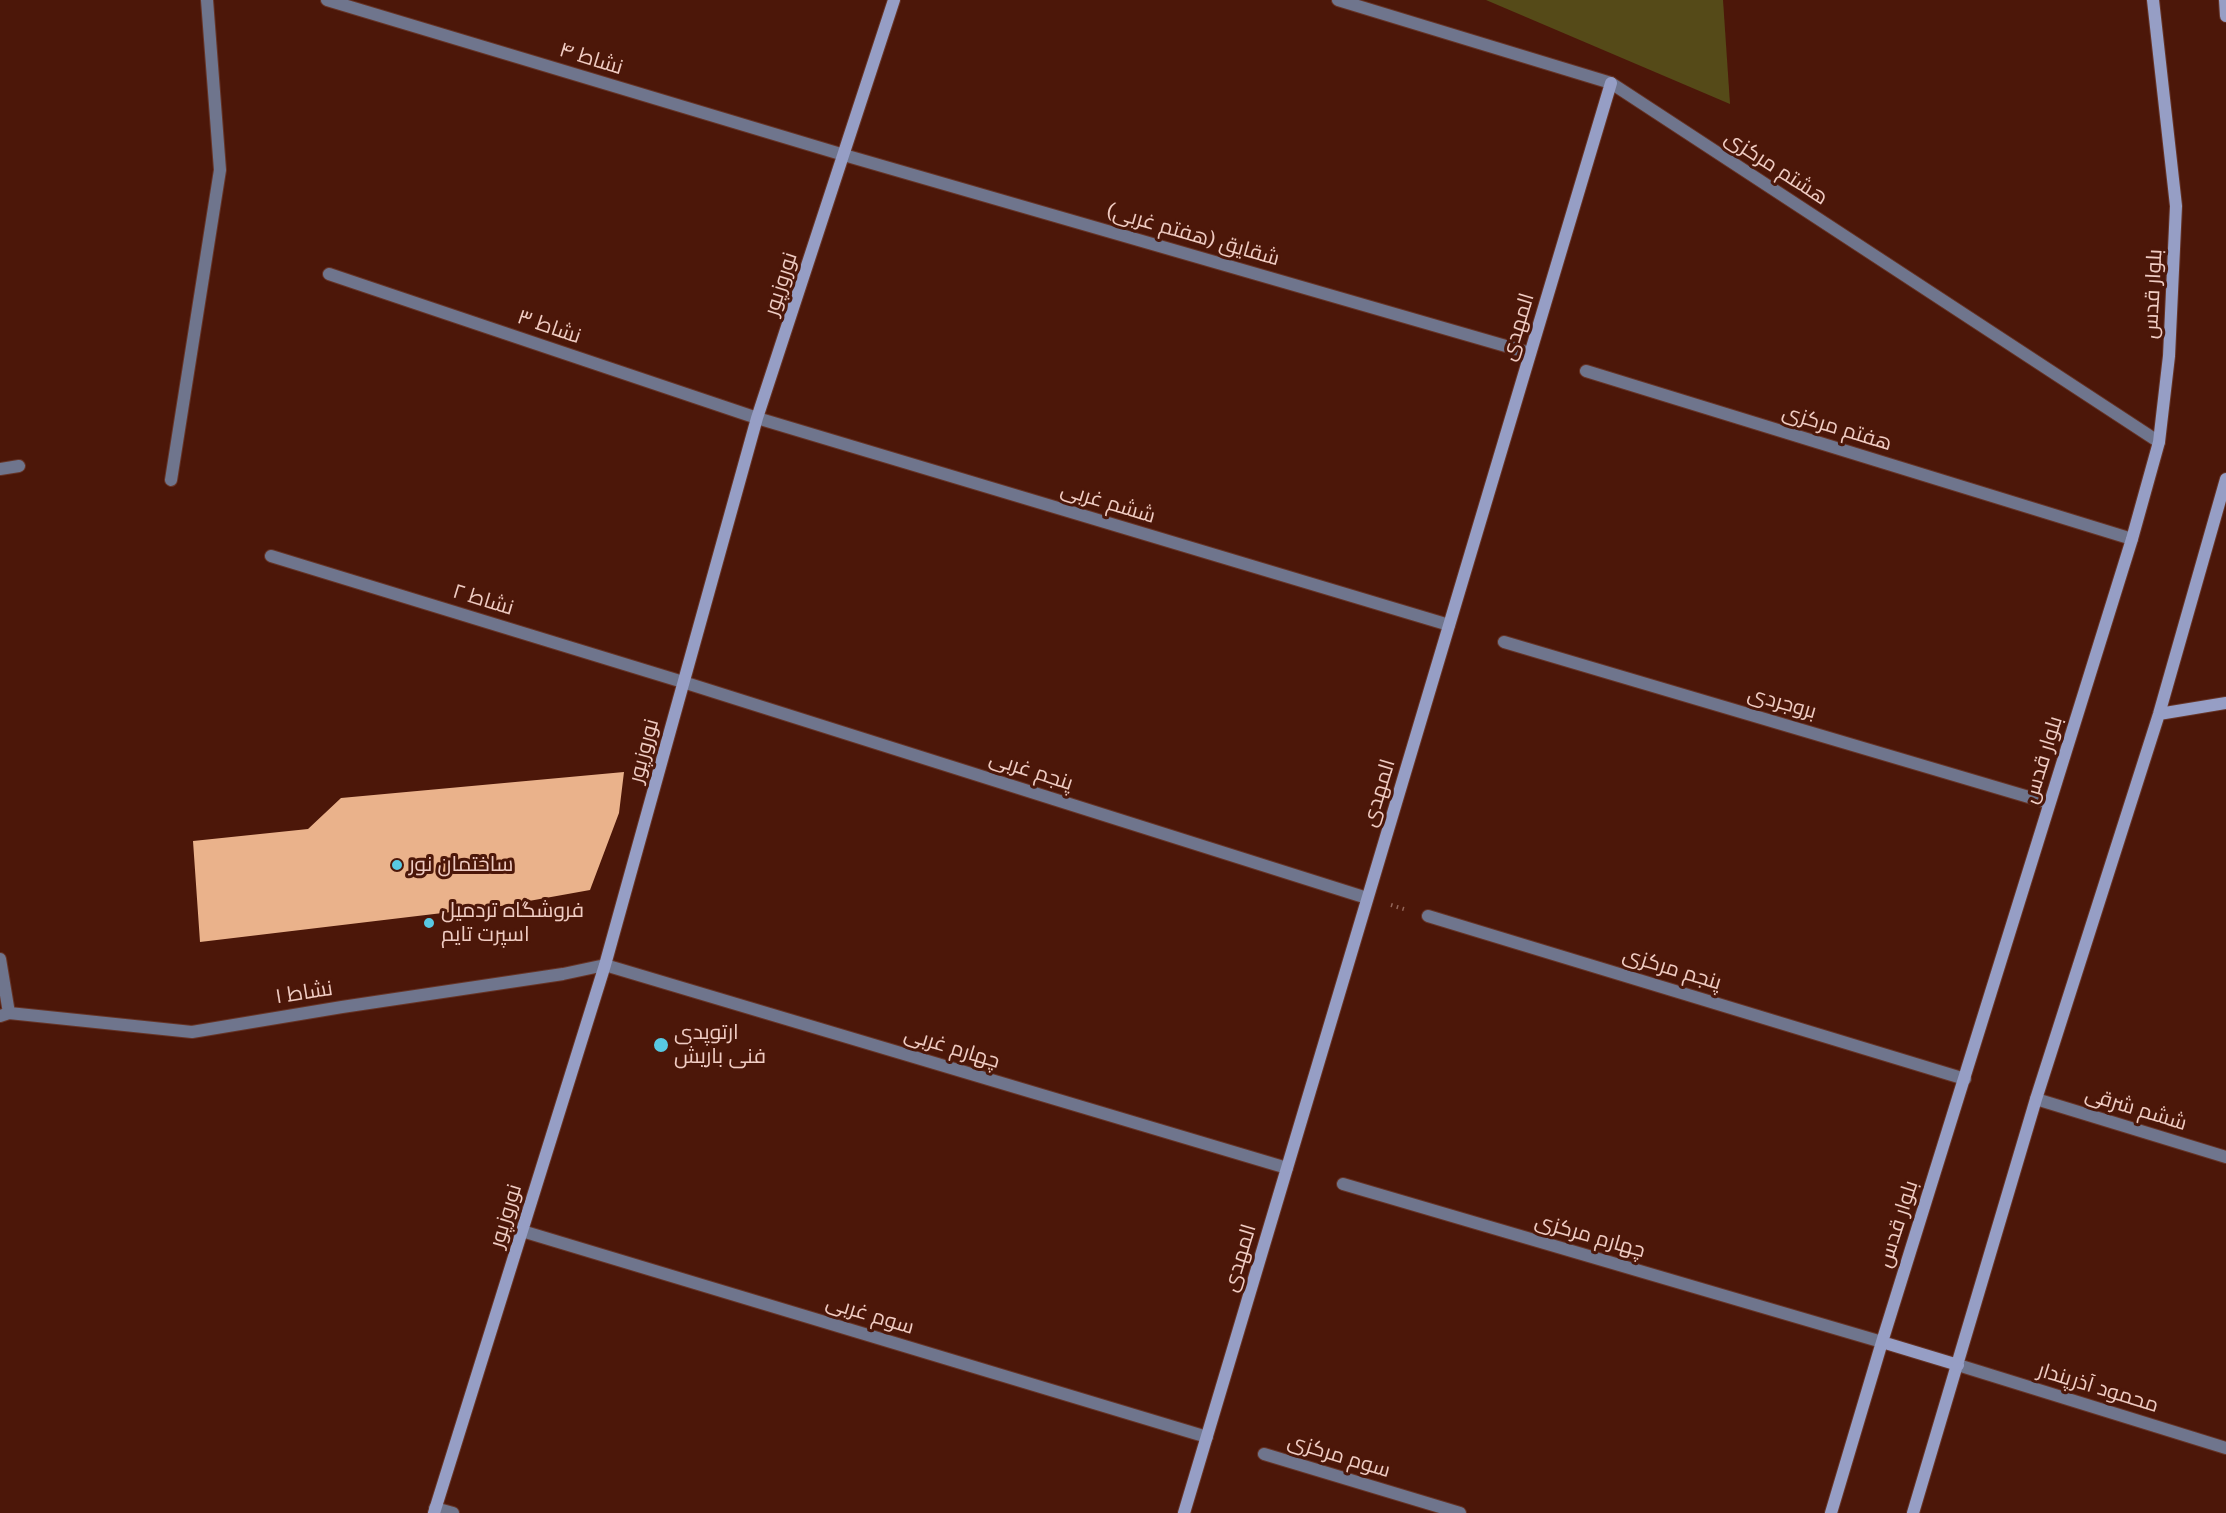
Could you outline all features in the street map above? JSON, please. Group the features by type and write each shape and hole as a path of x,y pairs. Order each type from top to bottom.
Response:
{"street":[{"path":"171,480 220,170 207,0"},
{"name":"نشاط ۴","path":"327,0 844,155"},
{"name":"نوروزپور","path":"434,1510 605,965 757,418 894,0"},
{"name":"هشتم مرکزی","path":"1338,0 1611,83 2159,442"},
{"name":"بلوار قدس","path":"1831,1513 2132,539 2159,442 2169,356 2176,206 2153,0"},
{"path":"2224,0 2226,16"},
{"name":"المهدی","path":"1184,1513 1611,83"},
{"name":"شقایق (هفتم غربی)","path":"844,155 1530,354"},
{"name":"نشاط ۳","path":"329,274 757,418"},
{"name":"هفتم مرکزی","path":"1586,371 2132,539"},
{"name":"ششم غربی","path":"757,418 1449,625"},
{"path":"0,469 19,466"},
{"path":"1913,1513 2036,1100 2159,714 2226,479"},
{"name":"نشاط ۲","path":"271,556 683,682"},
{"name":"بروجردی","path":"1504,642 2049,803"},
{"name":"پنجم غربی","path":"683,682 1367,898"},
{"path":"2159,714 2226,703"},
{"name":"پنجم مرکزی","path":"1428,916 1965,1079"},
{"path":"0,959 4,1014"},
{"name":"نشاط ۱","path":"4,1014 192,1032 605,965"},
{"name":"چهارم غربی","path":"605,965 1287,1168"},
{"name":"ششم شرقی","path":"2036,1100 2226,1156"},
{"name":"چهارم مرکزی","path":"1343,1184 1882,1342"},
{"name":"سوم غربی","path":"522,1231 1207,1437"},
{"path":"1882,1342 1958,1365"},
{"name":"محمود آذرپندار","path":"1958,1365 2226,1448"},
{"name":"سوم مرکزی","path":"1264,1454 1460,1513"},
{"path":"434,1510 453,1513"}],"path":[{"path":"1367,898 1428,916"}],"shaded area":[{"path":"1486,0 1723,0 1730,104"}],"building":[{"name":"ساختمان نور","path":"624,772 619,813 590,890 501,906 200,942 193,841 308,829 341,798"}],"place":[{"name":"ساختمان نور","path":"397,865"},
{"name":"فروشگاه تردمیل اسپرت تایم","path":"429,923"},
{"name":"ارتوپدی فنی باریش","path":"661,1045"}]}
